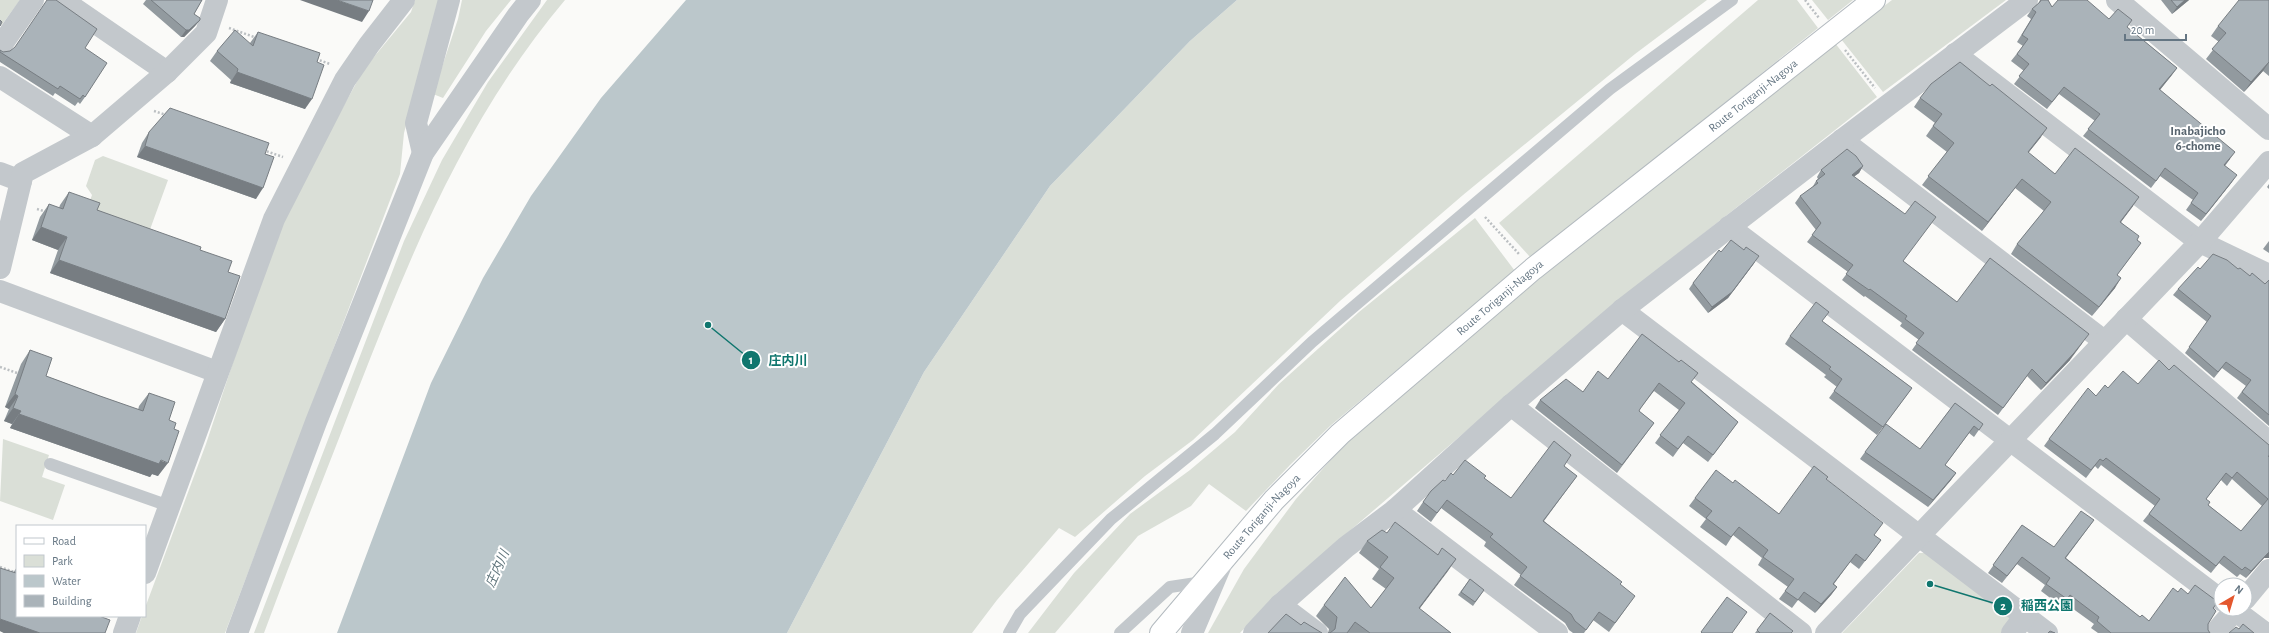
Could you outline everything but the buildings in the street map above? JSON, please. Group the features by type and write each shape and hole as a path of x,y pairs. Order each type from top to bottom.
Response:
{"main road":[{"name":"Route Toriganji-Nagoya","path":"1161,633 1274,500 1340,434 1533,269 1874,0"}],"street":[{"path":"0,48 33,0"},
{"path":"62,0 167,72"},
{"path":"0,268 23,173 92,136 167,72 206,33 217,0"},
{"path":"146,570 274,219 345,80 404,0"},
{"path":"423,153 416,123 449,0"},
{"path":"237,633 319,415 423,153 518,15 530,0"},
{"path":"1254,633 1280,605 1346,547 1395,510 1511,405 1622,310 1888,104 2027,0"},
{"path":"2117,0 2269,129"},
{"path":"1955,54 2200,242 2269,275"},
{"path":"0,77 92,136"},
{"path":"1842,140 2104,341"},
{"path":"1826,633 2200,242 2269,162"},
{"path":"0,173 21,181"},
{"path":"1729,227 2011,441 2213,590"},
{"path":"0,291 217,372"},
{"path":"1622,310 1919,536 2019,625 2047,633"},
{"path":"2126,319 2269,442"},
{"path":"1511,405 1801,633"},
{"path":"1395,510 1557,633"},
{"path":"2253,586 2269,570"},
{"path":"1192,633 1213,573"},
{"path":"1280,605 1317,633"},
{"path":"124,633 130,617"},
{"path":"2215,633 2226,617"},
{"path":"2247,617 2265,633"}],"lane":[{"path":"1009,633 1020,614 1111,519 1215,434 1312,342 1610,89 1732,0"},
{"path":"50,464 169,506"},
{"path":"1120,633 1170,587 1213,573"}],"path":[{"path":"1805,0 1888,104"},
{"path":"223,26 259,39"},
{"path":"309,57 331,65"},
{"path":"147,108 169,116"},
{"path":"262,150 291,160"},
{"path":"32,207 54,215"},
{"path":"1492,226 1533,269"},
{"path":"0,367 22,375"},
{"path":"0,567 16,573"}],"green space":[{"path":"0,0 20,0 1,26 0,25"},
{"path":"415,0 440,0 404,133 400,174 225,633 136,633 142,617 146,617 146,605 206,444 279,223 364,69 411,12"},
{"path":"462,0 511,0 486,31 443,98 433,94 458,19"},
{"path":"547,0 565,0 530,45 498,91 444,187 399,287 378,339 264,633 254,633 404,241 442,160 488,82"},
{"path":"1237,0 1707,0 1635,54 1463,195 1340,301 1193,440 1145,476 1075,537 1059,528 997,600 972,633 787,633 924,372 1050,186 1190,41"},
{"path":"1758,0 1797,0 1818,28 1531,258 1499,223"},
{"path":"1812,0 1853,0 1828,20"},
{"path":"1892,0 2006,0 1883,92 1841,39"},
{"path":"1835,43 1877,97 1619,300 1276,594 1240,633 1208,633 1244,569 1296,499 1343,446 1513,300"},
{"path":"103,156 168,180 148,235 86,212 92,195 86,186 95,160"},
{"path":"1475,218 1515,271 1330,426 1246,511 1209,484 1191,506 1138,536 1055,633 1028,633 1074,573 1130,514 1190,470 1235,432 1279,384 1359,312"},
{"path":"3,439 49,455 42,477 65,485 53,520 0,501"},
{"path":"1919,553 1929,553 2010,614 2012,624 2004,633 1842,633"}],"water":[{"name":"庄内川","path":"686,0 1237,0 1190,41 1050,186 924,372 787,633 337,633 431,383 483,278 531,196 601,98"}],"place":[{"name":"庄内川","path":"708,325"},
{"name":"稲西公園","path":"1930,584"}],"district":[{"name":"Inabajicho 6-chome","path":"2198,138"}]}
